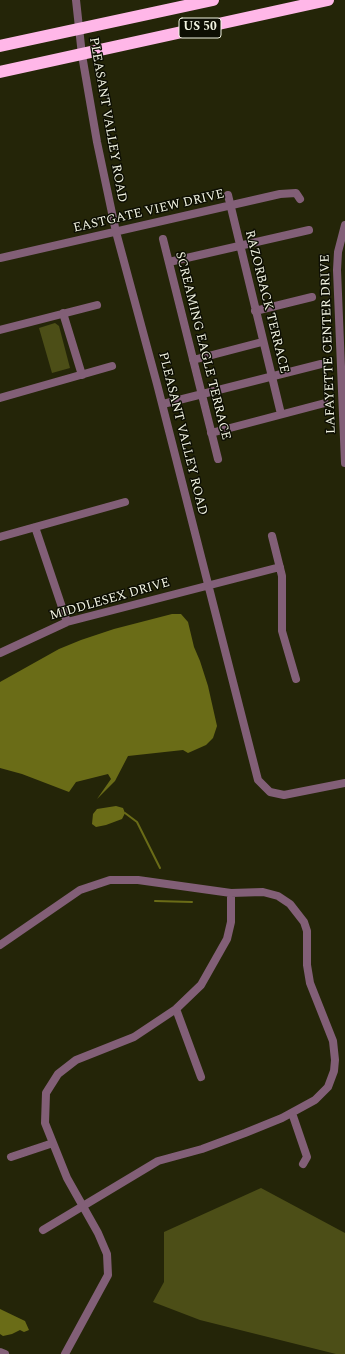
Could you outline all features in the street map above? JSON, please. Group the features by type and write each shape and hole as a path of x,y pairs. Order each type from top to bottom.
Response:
{"highway":[{"name":"US 50","path":"0,46 213,0"},
{"name":"US 50","path":"0,72 323,1"}],"street":[{"name":"PLEASANT VALLEY ROAD","path":"76,0 82,55 97,142 116,232 163,404 258,780 270,792 284,795 345,783"},
{"name":"EASTGATE VIEW DRIVE","path":"0,258 289,193 296,193 300,199"},
{"name":"RAZORBACK TERRACE","path":"228,195 262,342 281,414"},
{"name":"LAFAYETTE CENTER DRIVE","path":"345,225 338,252 337,270 345,463"},
{"path":"169,262 309,230"},
{"name":"SCREAMING EAGLE TERRACE","path":"163,239 218,459"},
{"path":"255,311 312,297"},
{"path":"0,330 97,305"},
{"path":"63,313 82,375"},
{"path":"193,360 262,342"},
{"path":"163,404 321,364"},
{"path":"0,398 112,366"},
{"path":"211,433 325,403"},
{"path":"0,537 126,502"},
{"path":"35,527 67,622"},
{"path":"272,536 283,585 282,631 296,679"},
{"name":"MIDDLESEX DRIVE","path":"0,653 67,622 280,567"},
{"path":"0,945 75,893 102,882 118,879 138,880 231,893 263,892 278,896 290,904 300,915 307,931 308,973 313,993 333,1041 335,1060 334,1071 328,1087 315,1100 292,1113 202,1149 158,1162 43,1230"},
{"path":"65,1354 108,1275 107,1254 84,1206 66,1178 45,1122 46,1093 58,1074 76,1060 134,1037 176,1009 201,985 227,939 231,922 231,893"},
{"path":"176,1009 201,1077"},
{"path":"292,1113 307,1157 303,1164"},
{"path":"11,1157 53,1143"},
{"path":"0,1352 4,1354"}],"shaded area":[{"path":"55,323 59,326 70,368 52,373 39,328"},
{"path":"172,614 181,614 188,622 194,647 208,686 217,726 213,738 206,745 188,753 183,750 128,756 115,781 97,799 111,779 108,774 76,782 69,792 22,774 0,768 0,682 59,649 81,640 114,629"},
{"path":"116,806 123,808 125,813 122,819 96,827 92,824 93,814 97,809"},
{"path":"261,1188 345,1233 345,1354 336,1354 200,1320 153,1302 164,1282 164,1232"},
{"path":"0,1309 25,1321 29,1330 24,1332 20,1330 3,1336 0,1334"}],"waterway":[{"path":"125,813 137,822 160,868"},
{"path":"155,901 192,902"}]}
